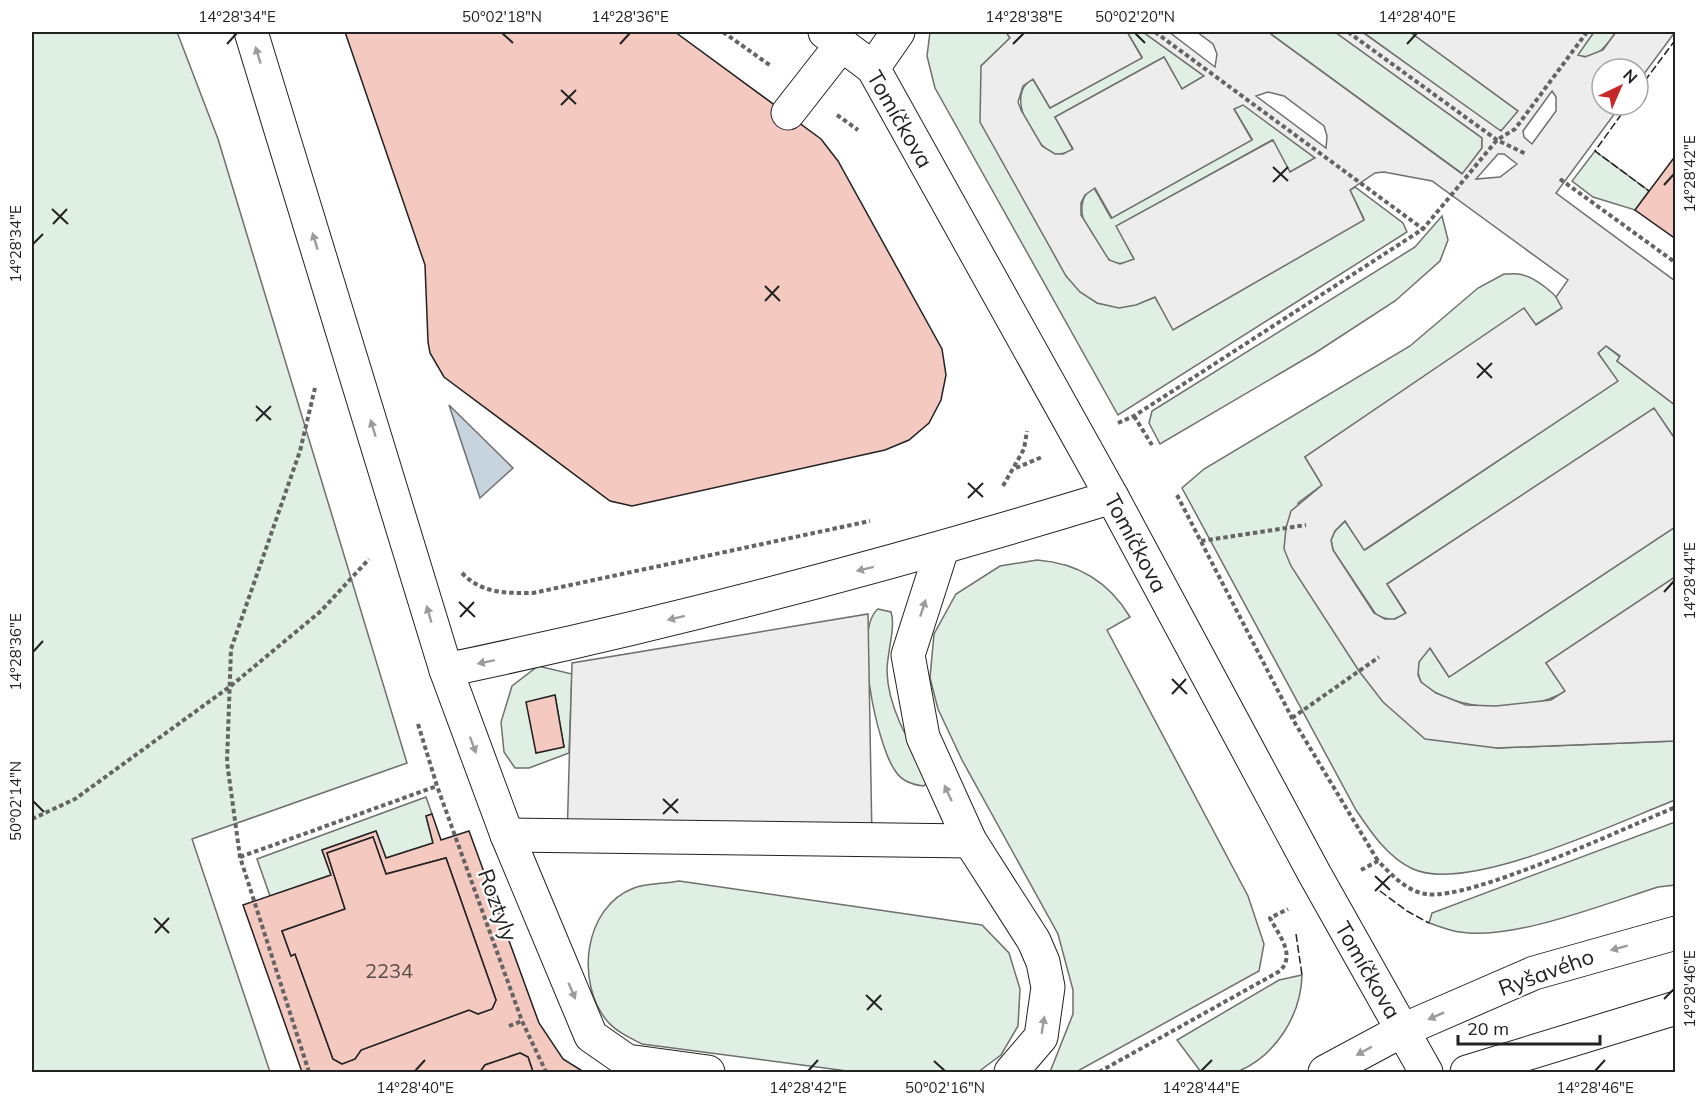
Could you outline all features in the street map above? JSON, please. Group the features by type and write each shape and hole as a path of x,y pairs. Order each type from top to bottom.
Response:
{"street":[{"path":"250,32 446,670 507,835 591,1036 627,1061 708,1072"},
{"path":"873,68 898,32"},
{"path":"791,93 834,38"},
{"name":"Tomíčkova","path":"834,38 873,68 1112,497 1309,864 1426,1072"},
{"path":"446,670 579,642 942,549 1112,497"},
{"path":"942,549 908,655 923,737 970,841 1034,942 1043,962 1048,987 1041,1037 1011,1072"},
{"path":"507,835 970,841"},
{"name":"Ryšavého","path":"1325,1072 1403,1030 1534,973 1676,933"},
{"path":"1467,1072 1676,1008"}],"path":[{"path":"723,32 791,93 862,134"},
{"path":"1155,32 1423,229"},
{"path":"1348,32 1497,140 1526,154"},
{"path":"1015,468 1134,416 1423,229 1497,140 1515,129 1587,32"},
{"path":"1560,179 1676,263"},
{"path":"309,1072 240,857 227,762 232,685 231,650 300,451 316,384"},
{"path":"1134,416 1152,446"},
{"path":"1001,488 1015,468 1024,449 1028,429"},
{"path":"1178,495 1292,718 1378,861 1416,891 1441,894 1503,877 1676,807"},
{"path":"455,566 469,581 492,593 533,593 880,519"},
{"path":"1201,541 1306,525"},
{"path":"32,819 75,799 232,685 321,611 369,560"},
{"path":"1292,718 1379,657"},
{"path":"240,857 437,786"},
{"name":"Roztyly","path":"463,856 522,1021 546,1072"},
{"path":"1364,868 1378,861"},
{"path":"1099,1072 1280,971 1286,964 1287,952 1270,918 1287,910"},
{"path":"509,1026 522,1021"}],"green space":[{"path":"32,32 177,32 218,139 407,763 192,839 270,1072 32,1072"},
{"path":"930,32 1006,32 1010,38 981,66 1097,303 1126,306 1155,297 1174,329 1364,219 1350,190 1355,187 1403,223 1407,232 1118,415 935,88 927,56"},
{"path":"1127,32 1143,32 1204,76 1182,89 1164,57 1055,117 1073,150 1055,154 1048,150 1040,143 1026,121 1021,96 1024,86 1033,79 1050,108 1142,57"},
{"path":"1268,32 1335,32 1482,138 1482,148 1463,174"},
{"path":"1363,32 1410,32 1518,111 1504,130 1498,130"},
{"path":"1594,32 1616,32 1605,47 1595,54 1584,57 1577,55"},
{"path":"1243,104 1315,158 1290,172 1272,140 1117,226 1134,259 1121,264 1109,260 1093,242 1087,230 1082,206 1085,195 1094,188 1111,218 1252,139 1234,109"},
{"path":"1595,151 1649,191 1635,210 1593,197 1572,181"},
{"path":"1442,216 1448,240 1440,261 1395,301 1315,353 1160,444 1149,423 1152,411 1415,247"},
{"path":"1504,274 1521,274 1534,280 1552,293 1563,308 1535,325 1524,309 1305,457 1322,485 1298,503 1359,671 1497,748 1675,741 1675,800 1582,838 1505,864 1469,872 1438,874 1413,869 1404,864 1380,843 1367,827 1182,488 1204,469 1410,346 1478,288"},
{"path":"1606,346 1620,357 1617,361 1675,405 1675,434 1673,436 1654,409 1387,584 1406,614 1392,620 1377,616 1333,550 1331,540 1335,531 1345,521 1365,550 1617,381 1598,353"},
{"path":"1675,527 1675,577 1546,663 1566,691 1532,704 1492,707 1452,700 1421,682 1418,672 1419,664 1423,655 1430,648 1449,677"},
{"path":"1037,560 1066,565 1091,576 1112,594 1130,617 1107,630 1248,896 1264,944 1259,971 1076,1072 1050,1072 1073,1014 1073,990 1058,934 962,760 938,709 930,678 934,634 956,594 1000,566"},
{"path":"878,609 891,612 892,625 887,664 888,685 891,700 902,727 930,778 924,786 908,782 896,772 889,759 875,715 867,663 867,640 871,621"},
{"path":"538,666 572,674 569,753 529,768 515,768 504,752 501,722 512,686","holes":["555,695 564,747 536,753"]},
{"path":"426,797 432,814 426,816 433,843 386,858 376,831 322,850 331,875 270,896 257,859"},
{"path":"1675,822 1675,885 1658,887 1587,911 1506,931 1460,932 1429,923 1432,913"},
{"path":"679,881 982,925 1009,953 1020,989 1018,1026 1001,1055 978,1072 855,1072 642,1044 612,1026 598,1006 591,988 588,968 589,948 604,912 617,898 639,886"},
{"path":"1302,975 1297,1005 1284,1032 1264,1055 1239,1071 1225,1074 1201,1072 1177,1040 1279,980"}],"shaded area":[{"path":"1006,32 1127,32 1142,58 1050,108 1033,79 1023,86 1018,102 1042,146 1055,154 1063,154 1073,149 1055,117 1164,57 1182,89 1204,76 1143,32 1169,32 1215,67 1217,54 1213,44 1197,32 1268,32 1462,174 1482,148 1482,138 1335,32 1362,32 1501,131 1518,111 1410,32 1594,32 1578,55 1585,57 1603,50 1616,32 1675,32 1650,66 1650,57 1590,57 1590,117 1612,117 1556,193 1675,281 1675,405 1617,361 1620,356 1606,346 1598,353 1618,381 1364,550 1345,521 1335,531 1331,540 1333,550 1374,613 1385,619 1395,619 1406,613 1387,584 1654,408 1673,436 1675,434 1675,527 1449,677 1430,648 1419,662 1418,675 1421,682 1436,693 1466,705 1496,706 1551,700 1565,691 1546,663 1675,577 1675,741 1497,748 1425,739 1383,702 1359,671 1291,566 1284,549 1286,528 1291,511 1322,485 1305,457 1524,308 1536,325 1562,308 1556,297 1568,280 1432,181 1384,172 1375,173 1350,190 1364,220 1173,330 1155,297 1136,305 1119,308 1097,303 1080,292 1066,276 980,122 981,66 1010,38","holes":["1552,91 1556,97 1556,111 1532,144 1524,137 1523,131","1268,92 1284,96 1324,126 1327,136 1326,148 1256,96","1243,105 1315,158 1290,172 1273,140 1116,226 1134,259 1120,264 1109,260 1081,215 1081,203 1085,195 1095,188 1112,218 1252,140 1234,109","1498,154 1504,154 1517,164 1500,177 1476,179"]},
{"path":"449,405 513,468 480,498"},
{"path":"868,614 872,840 567,840 572,663"}],"building":[{"path":"345,32 675,32 821,139 838,161 942,349 946,375 941,400 929,423 909,440 885,450 632,506 610,501 444,377 430,353 425,265"},
{"path":"1676,155 1676,239 1635,210"},
{"path":"555,695 564,747 536,753 526,702"},
{"path":"432,814 441,840 469,831 539,1023 563,1059 584,1072 533,1072 528,1057 520,1053 485,1065 480,1072 302,1072 243,905 331,875 322,850 376,831 386,858 433,843 426,816","holes":["373,837 386,874 446,858 496,1000 492,1009 478,1014 469,1010 361,1050 355,1059 342,1064 333,1059 295,954 291,956 282,931 345,909 327,853"]},
{"path":"373,837 386,874 446,858 496,1000 492,1009 478,1014 469,1010 361,1050 355,1059 342,1064 333,1059 295,954 291,956 282,931 345,909 327,853"},
{"path":"520,1053 528,1057 533,1072 480,1072 485,1065"}],"fence":[{"path":"1650,74 1676,39"},
{"path":"1619,117 1595,151 1649,191"},
{"path":"1380,891 1407,911 1429,923"},
{"path":"1296,934 1302,975"}]}
